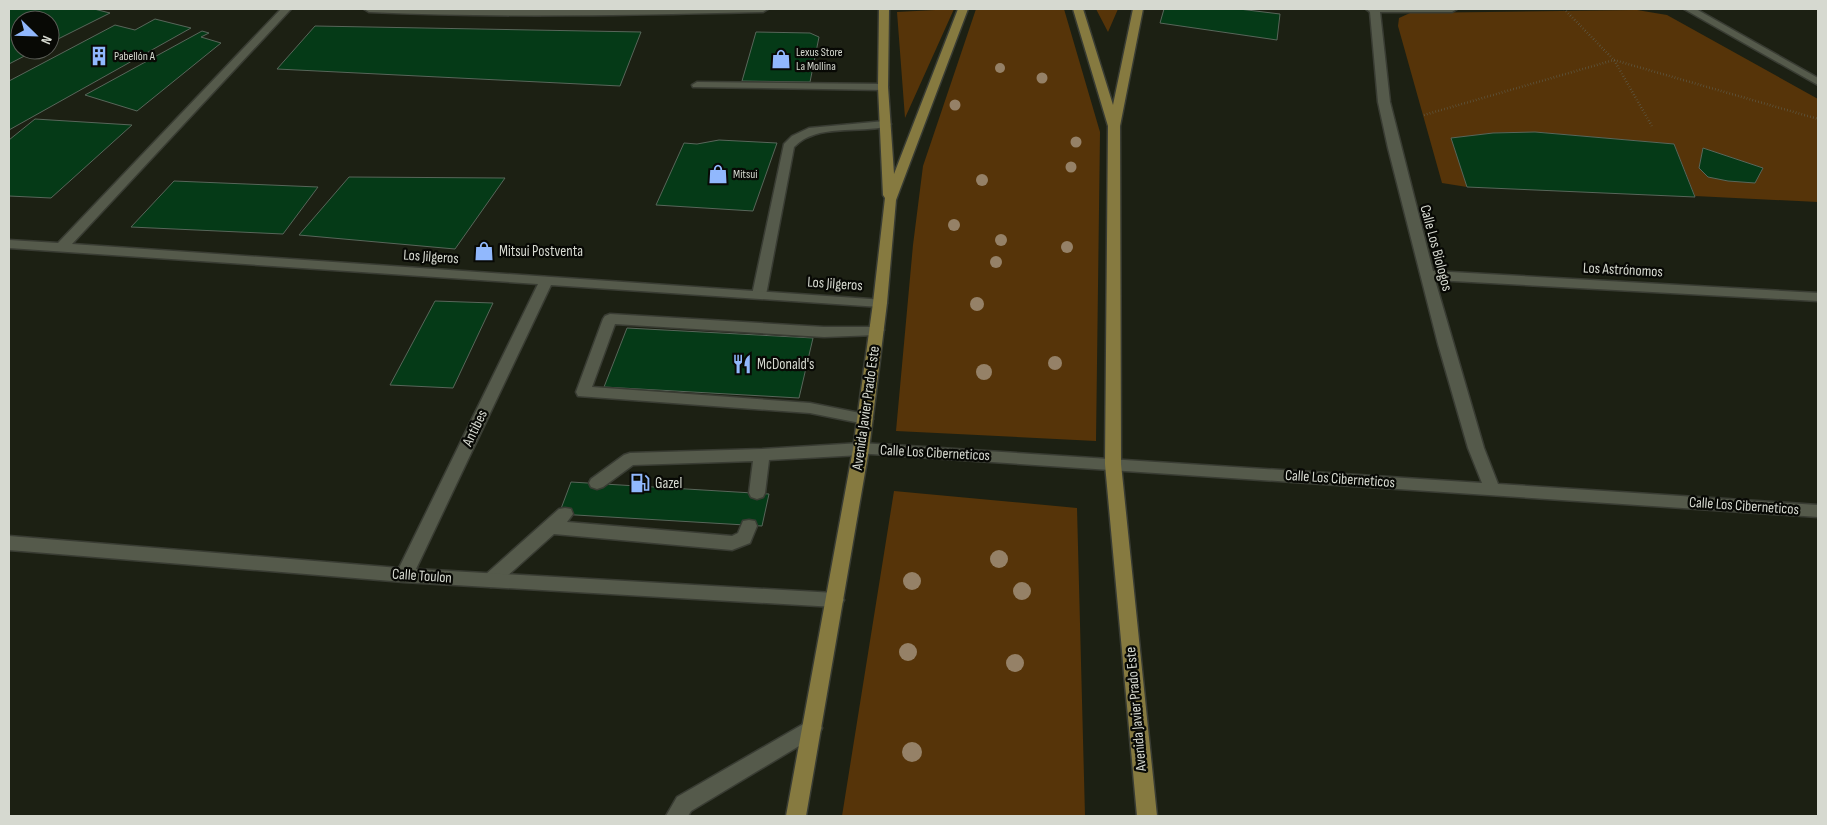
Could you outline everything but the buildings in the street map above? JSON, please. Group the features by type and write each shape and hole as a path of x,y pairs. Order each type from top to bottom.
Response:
{"main road":[{"path":"884,9 883,87 890,200"},
{"name":"Avenida Javier Prado Este","path":"796,816 861,449 880,303 890,200 963,9"},
{"name":"Avenida Javier Prado Este","path":"1078,9 1114,126 1113,464 1146,816"},
{"path":"1114,126 1138,9"}],"street":[{"path":"61,248 286,9"},
{"path":"369,9 448,14 763,9"},
{"path":"1374,9 1452,9"},
{"name":"Calle Los Biologos","path":"1374,9 1384,102 1426,275 1476,448 1492,489"},
{"path":"1689,9 1818,82"},
{"path":"696,84 883,87"},
{"path":"759,295 788,146 796,138 809,131 885,124"},
{"name":"Los Jilgeros","path":"9,244 880,303"},
{"name":"Los Astrónomos","path":"1426,275 1818,298"},
{"name":"Antibes","path":"404,575 546,281"},
{"path":"865,419 810,408 582,392 610,319 824,332 876,330"},
{"name":"Calle Los Ciberneticos","path":"597,483 630,459 762,455 861,449 1818,511"},
{"path":"757,493 762,455"},
{"path":"491,580 565,514"},
{"path":"551,527 732,543 740,542 746,537 749,526"},
{"name":"Calle Toulon","path":"9,543 404,575 835,600"},
{"path":"676,816 684,804 812,728"}],"path":[{"path":"1564,9 1614,60 1653,128"},
{"path":"1424,115 1614,60 1818,119"}],"shaded area":[{"path":"954,9 905,118 897,12"},
{"path":"976,9 1064,9 1100,132 1096,441 896,431 913,245 923,166"},
{"path":"1096,9 1118,9 1108,32"},
{"path":"1637,10 1667,15 1818,99 1818,202 1695,196 1674,144 1535,132 1493,133 1452,138 1467,187 1442,183 1398,26 1399,18 1410,13"},
{"path":"894,491 1077,508 1085,816 842,816"}],"place":[{"name":"Pabellón A","path":"99,56"},
{"name":"Lexus Store La Mollina","path":"781,59"},
{"name":"Mitsui","path":"718,174"},
{"name":"Mitsui Postventa","path":"484,251"},
{"name":"McDonald's","path":"742,364"},
{"name":"Gazel","path":"640,483"}]}
